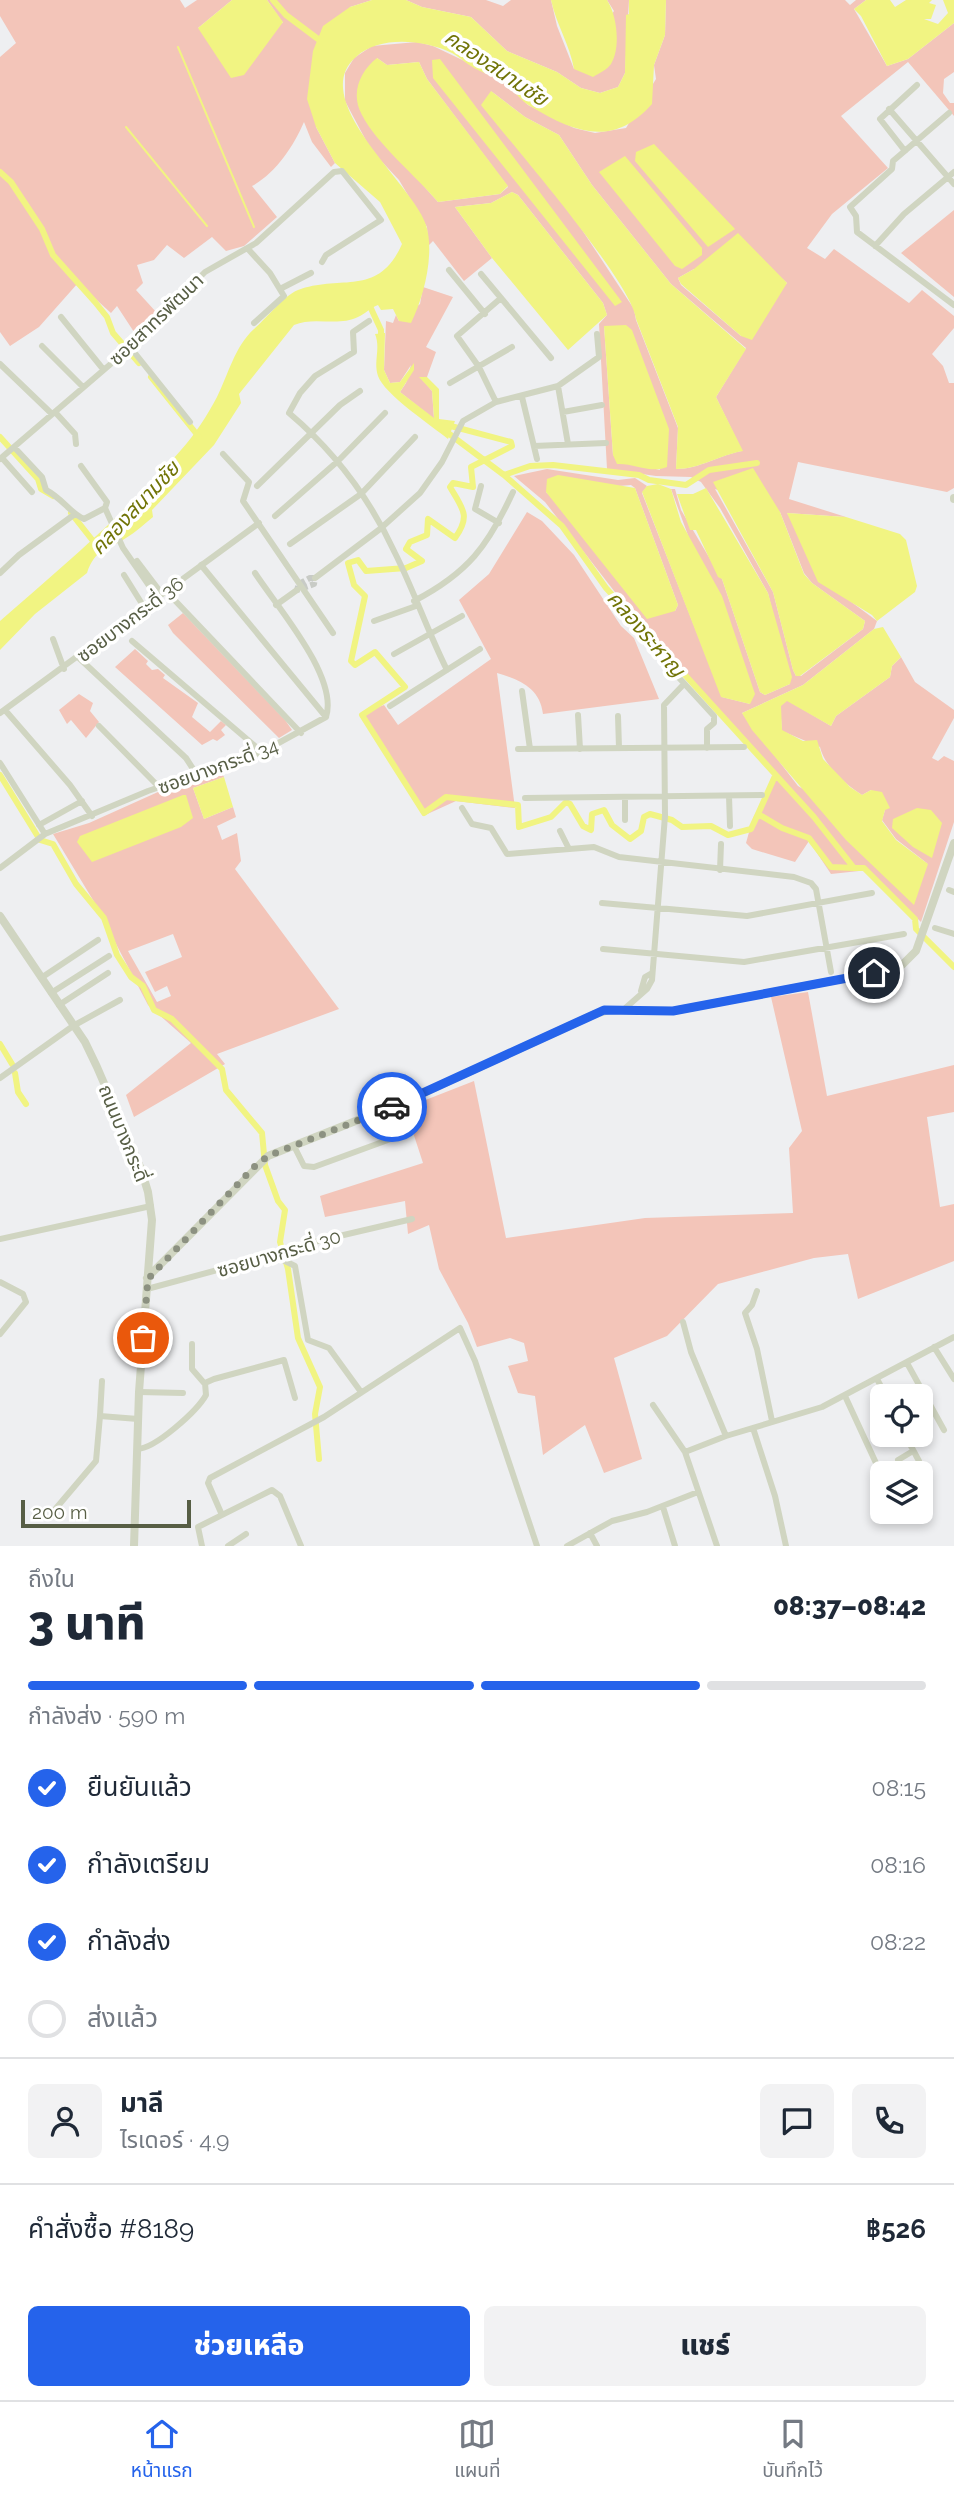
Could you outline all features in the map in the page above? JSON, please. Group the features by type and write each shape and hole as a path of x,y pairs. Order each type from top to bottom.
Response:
{"street":[{"path":"905,151 880,122 889,110 917,85"},
{"path":"889,110 951,175 954,184"},
{"path":"949,113 893,161 892,169 850,207 856,216 858,232 954,305"},
{"name":"ซอยสาทรพัฒนา","path":"1,458 128,348 205,272 248,249 334,172 342,171 381,219 326,255 322,262"},
{"path":"875,246 904,214 951,175"},
{"path":"248,249 280,289 284,298 254,323"},
{"path":"449,270 485,314"},
{"path":"280,289 311,273"},
{"path":"481,274 551,358"},
{"path":"496,402 479,367 457,336 501,298"},
{"path":"61,317 103,369"},
{"path":"369,321 353,332 354,352 315,376 289,413 313,433 338,461 361,494 402,568 429,635 447,670"},
{"path":"315,578 420,493 452,444 463,421 496,402 558,386 599,357 597,334"},
{"path":"42,346 83,387"},
{"path":"450,383 512,347"},
{"path":"128,348 190,422"},
{"path":"0,365 75,434 76,444"},
{"path":"558,386 568,443"},
{"path":"257,486 340,405 360,391"},
{"path":"522,397 537,459"},
{"path":"563,412 602,405"},
{"path":"275,516 338,461 386,413"},
{"path":"290,544 361,494 415,437"},
{"path":"534,446 606,443"},
{"path":"12,449 42,477 46,490 62,498 74,515 84,519 105,508"},
{"path":"223,454 247,480 248,486 242,498 333,633"},
{"path":"1,458 32,492"},
{"path":"81,466 107,502 105,508 121,544 162,594 301,733"},
{"path":"481,486 475,509 499,523"},
{"path":"374,621 415,603 472,562 499,523 513,492"},
{"path":"0,573 19,555 74,515"},
{"name":"ซอยบางกระดี่ 36","path":"3,711 79,658 259,523"},
{"path":"137,561 162,594"},
{"path":"201,565 326,717"},
{"path":"255,573 321,674 328,695 326,717"},
{"path":"124,575 145,607"},
{"path":"276,605 297,590"},
{"path":"394,654 462,616"},
{"path":"53,639 64,669"},
{"path":"132,641 262,752"},
{"path":"390,706 480,649"},
{"path":"659,656 714,716 714,723 707,729 707,748"},
{"path":"79,658 186,758 197,775"},
{"path":"622,1011 647,989 652,973 666,796 664,705 684,684"},
{"path":"522,691 530,749"},
{"path":"3,711 92,816"},
{"path":"578,715 580,748"},
{"path":"618,716 619,748"},
{"name":"ซอยบางกระดี่ 34","path":"0,868 40,837 159,787 262,752 326,717"},
{"path":"99,726 159,787"},
{"path":"518,749 744,747"},
{"path":"0,763 39,825 40,837"},
{"path":"524,798 762,795"},
{"path":"729,796 730,826"},
{"path":"625,797 625,821"},
{"path":"39,825 82,802"},
{"path":"462,808 472,824 491,828 507,854 594,847 619,857 662,864 803,880 814,886 831,972"},
{"path":"560,831 569,849"},
{"path":"720,870 721,844"},
{"path":"148,1279 265,1158 408,1100 595,1014 610,1010 673,1011 889,970 910,958 930,927 954,845"},
{"path":"602,903 747,916 872,894"},
{"name":"ถนนบางกระดี่","path":"0,916 73,1026 101,1076 141,1169 151,1206 139,1392 134,1546"},
{"path":"930,927 954,934"},
{"path":"603,949 744,962 904,933"},
{"path":"41,978 98,940"},
{"path":"51,993 109,956"},
{"path":"59,1005 108,973"},
{"path":"0,1078 73,1026 120,1000"},
{"path":"294,1146 304,1166 314,1167 396,1137"},
{"path":"0,1239 151,1206"},
{"name":"ซอยบางกระดี่ 30","path":"147,1289 273,1255 286,1248 412,1219"},
{"path":"273,1255 295,1266 308,1340 315,1345 330,1348 360,1392"},
{"path":"0,1282 23,1294 26,1302 0,1334"},
{"path":"757,1291 752,1305 745,1313 757,1349 772,1421"},
{"path":"683,1322 688,1344 726,1436"},
{"path":"222,1515 208,1483 210,1478 314,1423 455,1329 463,1329 537,1546"},
{"path":"685,1451 772,1421 822,1408 954,1337"},
{"path":"137,1449 149,1448 199,1405 206,1395 205,1384 192,1369 192,1344"},
{"path":"934,1347 954,1379"},
{"path":"205,1384 284,1360 295,1398"},
{"path":"907,1363 944,1430"},
{"path":"877,1379 880,1384"},
{"path":"52,1513 96,1461 102,1381"},
{"path":"139,1392 183,1393"},
{"path":"845,1396 875,1461"},
{"path":"653,1405 685,1451 717,1546"},
{"path":"100,1416 138,1419"},
{"path":"753,1428 775,1496 786,1546"},
{"path":"911,1447 919,1461"},
{"path":"898,1460 913,1451"},
{"path":"202,1546 197,1529 275,1490 301,1546"},
{"path":"567,1546 612,1521 663,1507 698,1493"},
{"path":"663,1507 675,1546"},
{"path":"590,1533 597,1546"},
{"path":"228,1546 246,1534"}],"shaded area":[{"path":"0,0 180,0 185,8 197,0 232,0 198,28 283,23 267,0 372,0 350,7 316,127 335,163 331,167 312,142 304,122 283,158 269,174 252,186 277,217 244,246 226,251 212,237 184,258 167,245 154,260 137,265 143,283 136,290 157,313 134,332 117,306 111,313 78,283 39,327 10,346 0,332 0,57 16,43 0,16"},
{"path":"406,0 486,0 503,6 511,0 551,0 557,26 574,69 614,11 607,0 629,0 625,73 618,87 600,93 581,88 557,72 507,51 471,17 422,7"},
{"path":"666,0 845,0 850,5 856,0 866,0 854,9 887,66 908,59 954,23 954,72 944,79 943,93 950,103 954,103 954,116 908,62 841,116 888,168 832,214 807,248 825,259 834,249 909,303 922,290 954,316 954,328 932,354 943,366 949,383 954,383 954,488 947,492 798,462 789,499 846,517 787,513 846,598 877,621 874,629 803,685 742,713 798,786 928,864 896,839 882,820 885,810 871,790 862,795 836,774 820,747 782,731 780,706 787,700 831,726 836,716 890,677 892,666 901,657 915,682 954,710 954,718 932,758 938,761 944,756 954,761 954,822 921,922 864,866 859,871 831,874 809,841 795,862 752,849 746,843 753,818 777,774 646,632 545,502 514,476 547,469 618,480 635,478 647,486 642,493 722,697 750,704 671,489 675,489 681,510 722,579 760,692 765,695 790,684 768,593 720,508 701,482 691,477 656,476 607,469 599,324 607,315 603,303 518,195 512,192 491,203 455,207 492,258 464,281 433,241 428,246 427,227 399,180 371,150 345,101 345,73 354,58 372,46 417,42 433,46 500,78 528,105 574,128 595,133 626,128 656,79 654,65 665,35","holes":["377,58 387,65 419,62 427,79 508,187 500,194 438,202 381,138","491,91 525,117 559,135 592,185 671,284 746,348 716,397 742,451 693,467 676,469 678,428 634,309","694,269 779,276 787,283 741,336 681,285 678,278","604,326 660,470 630,463 613,455","631,485 635,488 678,605 675,611 546,492","715,489 780,512 804,573 812,583 865,621 863,629 801,676 796,676 773,592"]},
{"path":"954,210 954,297 901,253"},
{"path":"423,287 453,297 426,347 436,352 427,377 420,377 432,391 434,419 400,392 406,383 411,365 400,382 390,383 384,370 386,321 393,323 396,315 399,321 420,304"},
{"path":"527,512 542,521 574,555 621,626 634,638 659,699 543,714 538,698 528,686 497,673 515,808 456,801 423,816 360,714 384,705 398,725 491,659 459,600 489,574"},
{"path":"183,613 292,730 279,738 173,633 168,625"},
{"path":"135,649 148,661 146,664 152,670 158,669 165,675 163,678 198,703 192,717 210,732 221,721 226,725 221,730 225,735 217,741 213,739 202,745 115,667"},
{"path":"79,694 93,703 90,711 99,722 86,738 71,720 67,724 59,710"},
{"path":"223,775 224,777 193,788 204,819 233,807 236,817 217,826 222,840 237,833 241,861 235,869 339,1009 217,1054 225,1064 134,1117 126,1095 191,1043 148,1005 93,900 53,834 89,823 158,792","holes":["173,934 182,957 145,972 155,992 167,986 171,996 157,1002 128,951"]},
{"path":"808,992 827,1096 954,1065 954,1112 927,1117 940,1207 954,1204 954,1261 858,1299 848,1254 814,1258 718,1284 667,1336 614,1358 642,1459 604,1473 585,1425 543,1455 535,1396 518,1393 508,1366 528,1361 524,1343 510,1338 477,1347 468,1323 439,1269 429,1225 408,1234 405,1201 325,1217 320,1196 423,1163 405,1108 474,1081 506,1238 645,1218 793,1213 789,1148 802,1131 771,997"}],"water":[{"path":"232,0 267,0 283,22 244,75 231,78 198,28"},
{"name":"คลองสนามชัย","path":"372,0 406,0 422,7 471,17 507,51 557,72 581,88 600,93 618,87 625,73 626,15 629,14 629,0 666,0 665,35 654,65 652,104 623,127 593,132 578,129 547,115 526,103 498,78 483,73 452,53 429,45 402,42 377,45 356,57 344,75 344,96 353,119 417,208 426,225 429,248 427,275 411,323 399,321 393,309 381,310 378,305 350,320 310,321 294,325 239,394 241,403 214,445 152,510 153,517 130,536 98,554 87,573 35,614 0,650 0,621 116,517 160,473 196,431 213,404 232,361 247,336 287,297 298,290 357,281 382,272 402,244 380,202 335,163 316,127 307,99 313,51 323,26 350,7"},
{"path":"551,0 607,0 613,14 617,41 614,57 607,68 593,77 574,69"},
{"path":"866,0 890,0 895,7 906,0 932,0 929,3 936,5 931,19 924,19 938,24 948,13 943,0 954,0 954,23 908,59 887,66 861,16 854,9"},
{"path":"377,58 387,65 419,62 427,79 508,186 500,194 438,202 387,148 368,126 357,99 362,76"},
{"path":"440,59 622,302 615,306 433,78 432,60"},
{"path":"491,91 525,117 559,135 592,185 671,284 746,349 716,397 743,451 693,467 676,469 678,427 629,301 593,245 481,105"},
{"path":"654,144 735,229 708,247 635,161 636,152"},
{"path":"625,156 702,248 702,255 682,269 675,266 599,172"},
{"path":"512,192 518,195 603,303 607,315 568,350 492,258 455,207 491,203"},
{"path":"738,233 787,283 752,340 741,336 681,284 678,278 694,269"},
{"path":"626,325 632,330 669,429 667,467 661,469 617,464 613,455 604,326"},
{"path":"385,333 384,370 390,383 400,382 414,363 414,370 400,392 434,418 432,391 419,377 427,377 439,389 439,419 455,421 448,439 389,392 382,383 376,365 375,334"},
{"path":"753,468 780,512 804,574 812,583 865,621 863,629 800,676 796,676 793,670 773,592 713,482"},
{"path":"558,475 635,488 678,605 675,611 647,619 546,492 547,479"},
{"path":"658,484 671,489 681,522 722,596 755,694 750,704 721,697 642,492 647,486"},
{"path":"706,488 768,593 792,677 790,684 765,695 760,692 722,579 718,577 696,530 690,530 677,494 693,494"},
{"path":"787,513 846,517 900,534 906,540 917,586 915,592 877,621 872,615 818,582"},
{"path":"883,627 901,657 892,666 890,677 836,716 831,726 787,701 781,706 782,730 803,741 817,740 823,759 850,787 862,795 871,790 882,792 890,808 885,810 882,821 896,840 928,864 914,905 846,840 752,730 742,713 803,685 874,629"},
{"path":"224,777 233,807 204,819 193,788"},
{"path":"186,795 193,818 181,827 92,862 77,842 80,836"},
{"path":"917,808 931,810 942,823 932,858 913,847 892,828 893,819"}],"waterway":[{"path":"273,0 286,15 322,42"},
{"path":"178,47 254,227"},
{"path":"126,127 207,226"},
{"path":"0,172 11,182 42,229 53,255 107,317 113,333 139,363"},
{"name":"คลองระหาญ","path":"368,302 381,330 381,341"},
{"path":"151,377 199,437"},
{"path":"447,425 511,442 512,446 471,467 473,487 453,483 450,487 459,501 464,518 455,538 428,519 427,535 410,542 406,549 422,561 406,568 366,571 358,560 348,563 354,585 365,596 351,661 355,665 375,652 405,687 362,715 424,813 446,797 518,805 519,827 551,817 566,802 570,804 583,826 591,830 592,814 604,810 612,825 630,839 641,831 644,817 650,814 672,820 682,827 711,826 728,835 751,829 758,814 782,828 809,838 831,867 854,868"},
{"name":"คลองระหาญ","path":"444,430 504,475 562,526 606,588 814,817 854,868 864,868 915,919 916,929 954,967"},
{"path":"0,437 38,479 41,489 53,496"},
{"path":"504,475 530,466 553,465 639,475 649,480 686,485 709,470 757,463"},
{"name":"คลองสนามชัย","path":"71,513 97,546"},
{"path":"0,775 40,840 53,844 76,884 104,918 117,955 131,977 143,986 154,1010 172,1019 222,1069 226,1090 262,1133 265,1165 278,1201 285,1210 280,1242 288,1269 298,1338 320,1387 315,1414 319,1459"},
{"path":"758,814 775,776"},
{"path":"0,1044 12,1064"},
{"path":"15,1073 18,1092 26,1104"}],"tunnel":[{"path":"310,578 315,578 314,584 297,590 299,584 310,578"}],"way so far":[{"path":"143,1338 148,1279 255,1166 268,1156 392,1107"}],"route":[{"path":"392,1107 604,1010 673,1011 874,973"}]}
